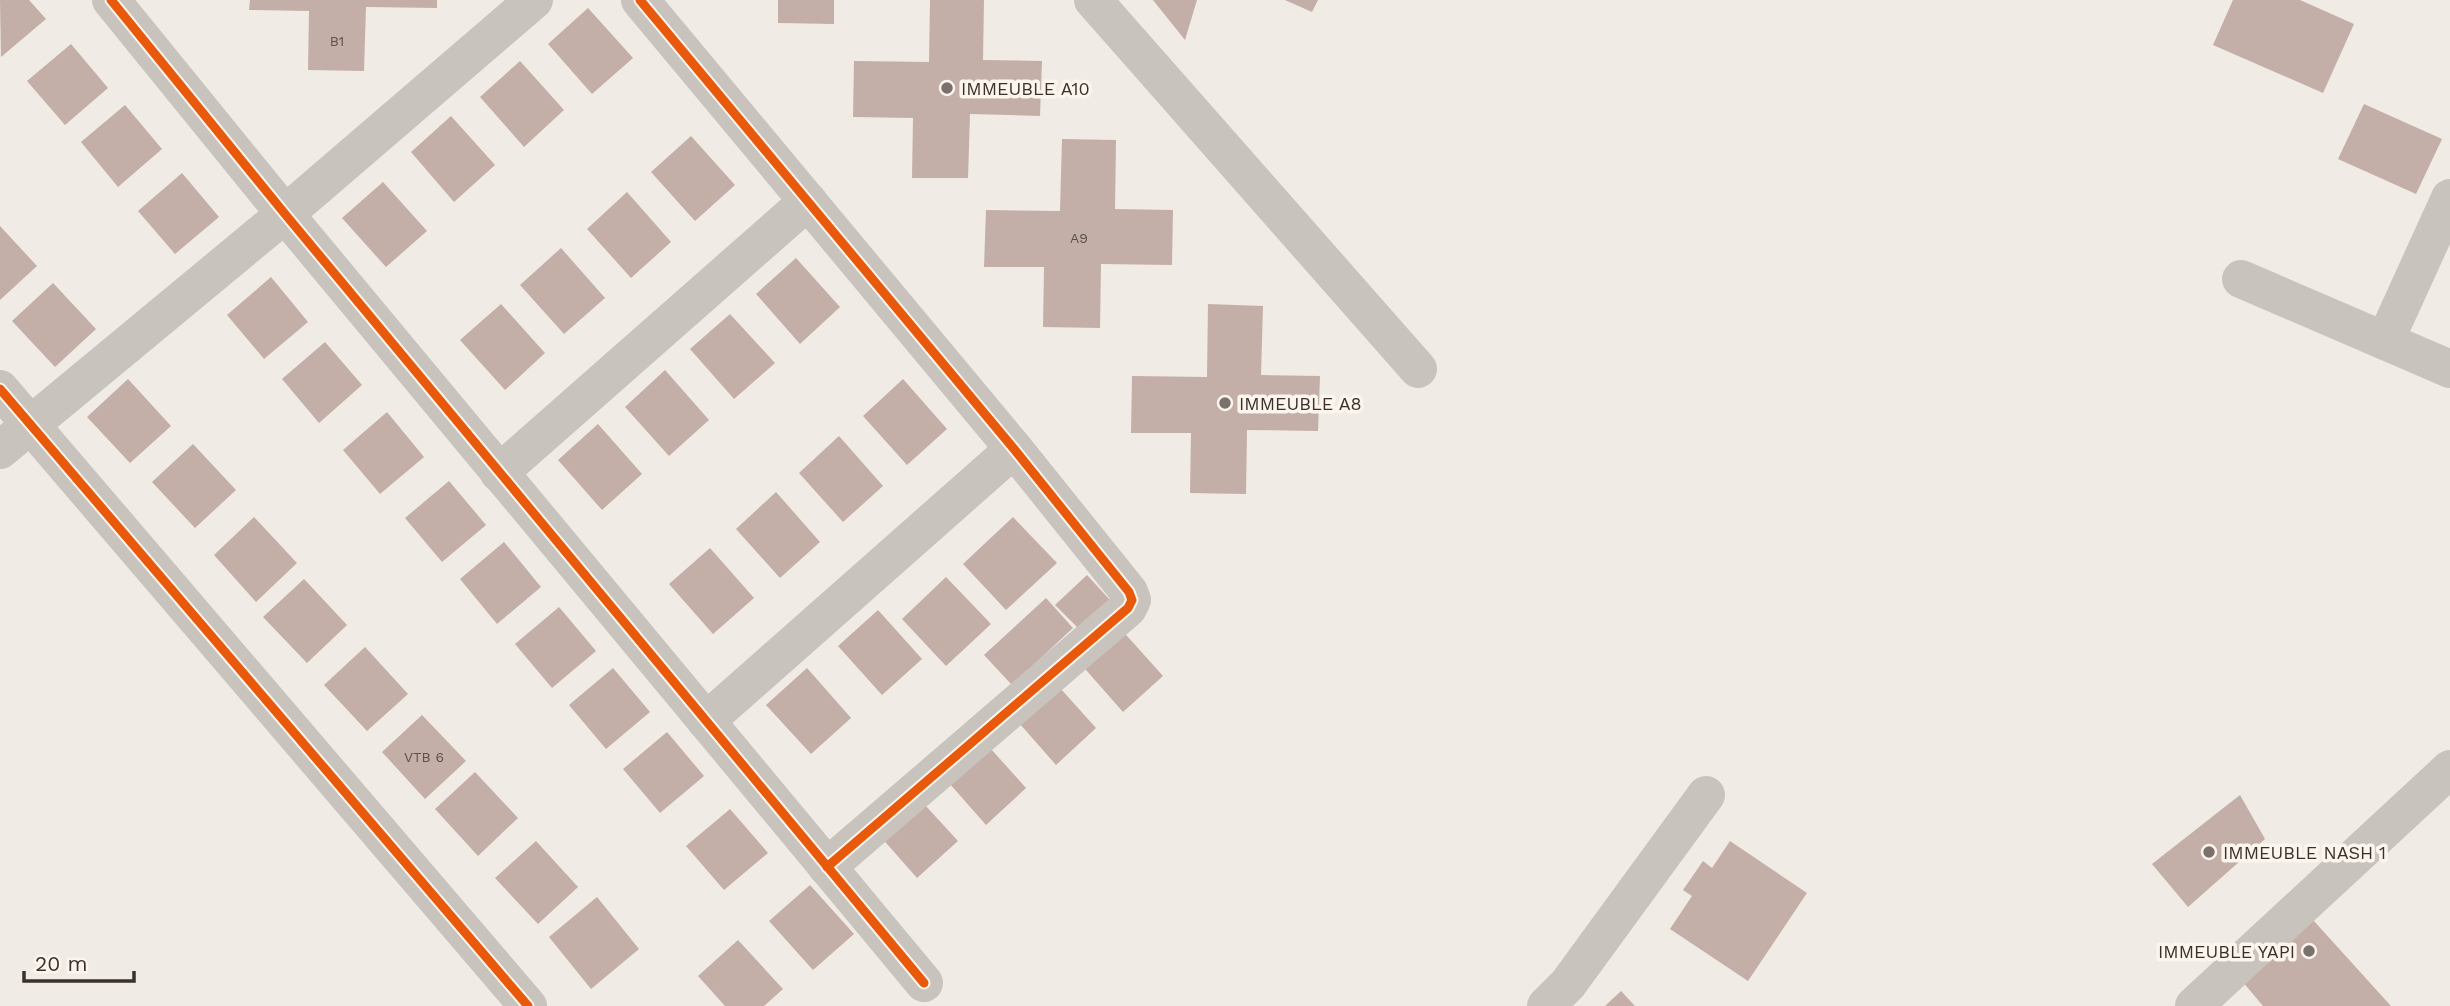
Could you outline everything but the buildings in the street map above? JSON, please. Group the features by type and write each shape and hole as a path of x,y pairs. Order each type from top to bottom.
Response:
{"street":[{"path":"111,0 285,214 924,983"},
{"path":"0,450 285,214 534,0"},
{"path":"640,0 1014,449 1129,592 1132,600 1128,608 827,867"},
{"path":"1093,0 1418,369"},
{"path":"2385,341 2450,198"},
{"path":"499,472 808,201"},
{"path":"2241,279 2450,369"},
{"path":"0,389 528,1006"},
{"path":"706,721 1014,449"},
{"path":"2194,1006 2450,769"},
{"path":"1546,1006 1568,984 1706,795"}],"cycle path":[{"path":"111,0 285,214 924,983"},
{"path":"640,0 1014,449 1129,592 1132,600 1128,608 827,867"},
{"path":"0,389 528,1006"}],"place":[{"name":"IMMEUBLE A10","path":"947,88"},
{"name":"IMMEUBLE A8","path":"1225,403"},
{"name":"IMMEUBLE NASH 1","path":"2209,852"},
{"name":"IMMEUBLE YAPI","path":"2309,951"}]}
